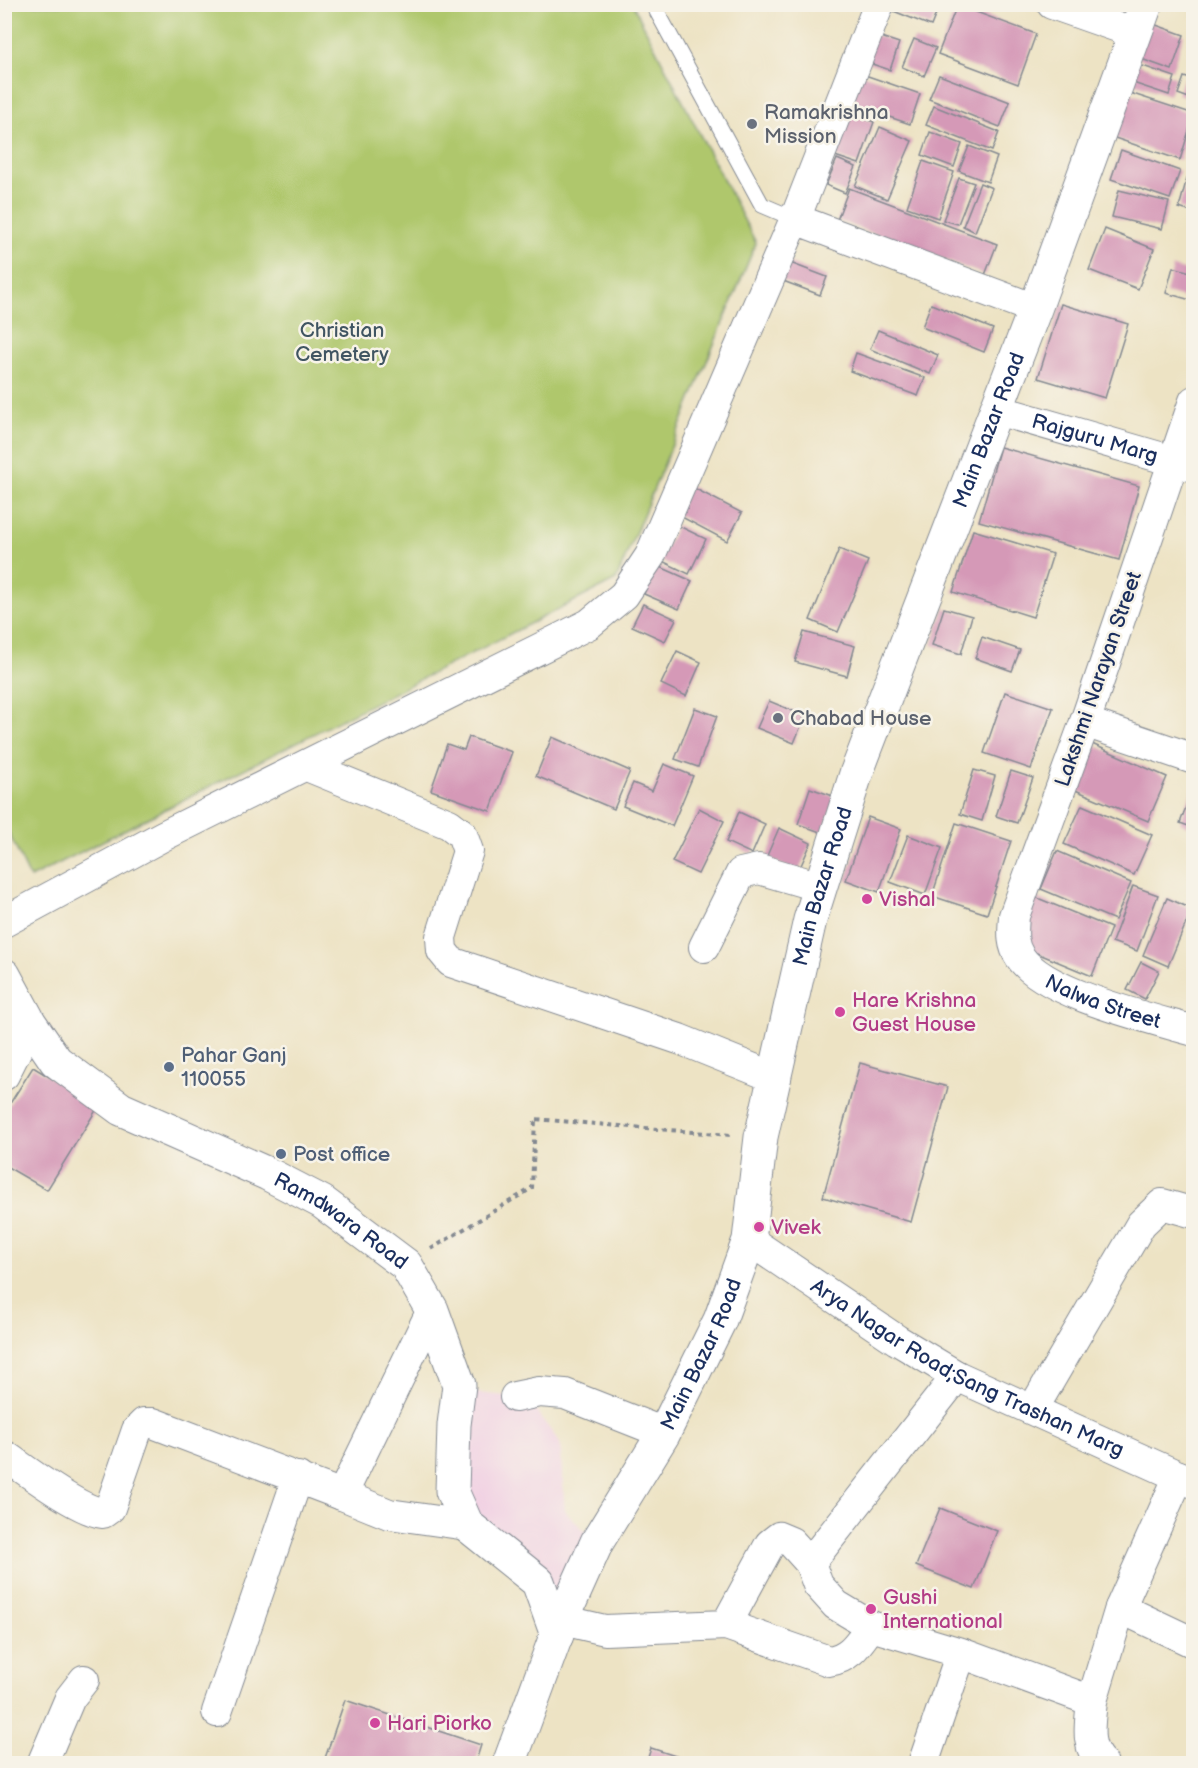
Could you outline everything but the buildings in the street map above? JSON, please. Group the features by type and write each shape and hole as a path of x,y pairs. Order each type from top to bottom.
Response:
{"street":[{"path":"4,922 163,836 588,624 624,595 650,556 795,219 879,4"},
{"path":"1052,4 1140,19"},
{"name":"Main Bazar Road","path":"509,1764 560,1627 597,1542 664,1433 720,1320 749,1240 761,1137 810,920 856,774 1035,309 1140,19"},
{"path":"795,219 1035,309"},
{"name":"Lakshmi Narayan Street","path":"1020,957 1012,939 1014,916 1183,463 1194,401"},
{"name":"Rajguru Marg","path":"997,410 1183,463"},
{"path":"1085,722 1194,759"},
{"path":"307,766 449,824 462,834 468,851 441,937 442,951 451,962 680,1039 776,1078"},
{"path":"704,947 741,873 759,870 820,887"},
{"name":"Nalwa Street","path":"1020,957 1042,977 1089,998 1194,1031"},
{"name":"Ramdwara Road","path":"4,975 30,1023 56,1061 121,1109 268,1174 322,1202 406,1265 432,1310 459,1385 454,1425 452,1491 467,1525 538,1582 560,1627"},
{"path":"4,1075 30,1023"},
{"path":"1033,1409 1141,1224 1162,1204 1194,1213"},
{"name":"Arya Nagar Road;Sang Trashan Marg","path":"749,1240 897,1340 957,1376 1186,1480"},
{"path":"342,1495 432,1310"},
{"path":"810,1563 957,1376"},
{"path":"515,1397 539,1392 565,1394 664,1433"},
{"path":"4,1455 95,1513 103,1513 110,1508 137,1430 144,1424 153,1423 389,1514 467,1525"},
{"path":"217,1712 298,1477"},
{"path":"1097,1761 1089,1740 1092,1701 1120,1608 1186,1480"},
{"path":"726,1625 770,1544 779,1537 791,1542 810,1563 818,1585 836,1605 871,1626 961,1653 1092,1701"},
{"path":"1120,1608 1194,1644"},
{"path":"560,1627 605,1630 726,1625 829,1660 842,1659 852,1651 871,1626"},
{"path":"923,1764 961,1653"},
{"path":"42,1764 70,1698 84,1680"}],"lane":[{"path":"653,4 762,205 795,219"}],"path":[{"path":"406,1265 532,1188 535,1119 761,1137"}],"shaded area":[{"path":"459,1385 478,1393 515,1397 537,1412 560,1443 565,1512 597,1542 562,1620 538,1582 467,1525"}],"green space":[{"name":"Christian Cemetery","path":"5,5 633,5 756,243 616,580 30,878 5,825"}],"place":[{"name":"Ramakrishna Mission","path":"752,124"},
{"name":"Chabad House","path":"778,718"},
{"name":"Vishal","path":"867,899"},
{"name":"Hare Krishna Guest House","path":"840,1012"},
{"name":"Pahar Ganj 110055","path":"169,1067"},
{"name":"Post office","path":"281,1154"},
{"name":"Vivek","path":"759,1227"},
{"name":"Gushi International","path":"871,1609"},
{"name":"Hari Piorko","path":"375,1723"}]}
